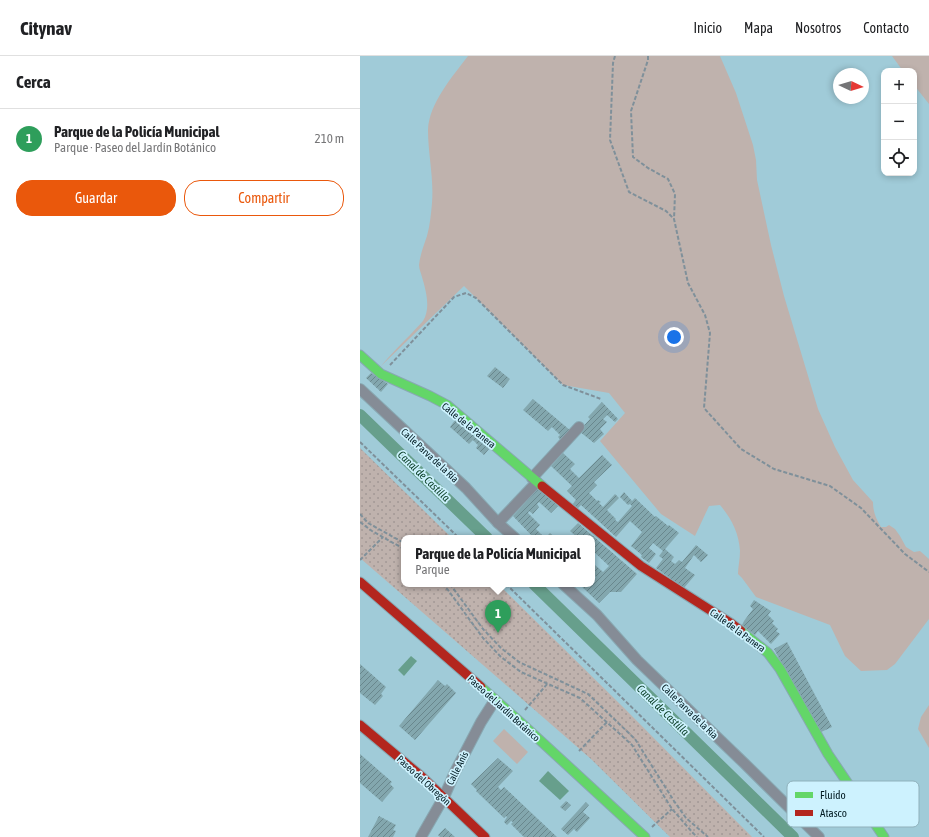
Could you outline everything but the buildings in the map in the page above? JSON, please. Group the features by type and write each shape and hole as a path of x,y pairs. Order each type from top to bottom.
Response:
{"street":[{"name":"Calle de la Panera","path":"360,355 381,374 447,405 535,480 641,566 732,624 768,653 780,669 828,754 846,781"},
{"name":"Calle Parva de la Ría","path":"360,389 466,488 498,523 512,535"},
{"path":"498,523 579,427"},
{"name":"Paseo del Jardín Botánico","path":"360,582 518,720 644,836"},
{"name":"Calle Parva de la Ría","path":"566,587 597,615 637,660 787,805"},
{"name":"Calle Anís","path":"421,837 444,797 481,722 495,700"},
{"name":"Paseo del Obregón","path":"360,725 421,776 485,837"},
{"name":"Calle Parva de la Ría","path":"809,827 819,837"},
{"name":"Calle de la Panera","path":"877,827 884,837"}],"path":[{"path":"615,56 613,63 610,140 615,155 629,192 666,211 674,219"},
{"path":"648,56 631,111 633,157 648,168 668,179 675,194 674,219 688,283 705,315 710,333 704,408 741,449 774,469 830,486 861,508 905,554 929,572"},
{"path":"381,374 454,297 466,293 476,298 563,385 601,400"},
{"path":"360,442 456,535"},
{"path":"360,514 368,523 401,541"},
{"path":"360,522 372,531 401,547"},
{"path":"360,560 383,537"},
{"path":"445,587 483,638 501,657 521,672 580,698 632,745 672,809 697,837"},
{"path":"452,587 483,628 501,648 519,662 588,694 636,739 686,818 708,837"},
{"path":"509,587 764,837"},
{"path":"518,720 548,683"},
{"path":"579,751 607,722"},
{"path":"644,836 672,809"}],"shaded area":[{"path":"468,56 720,56 736,93 753,145 756,160 757,180 771,245 784,296 818,409 835,447 853,480 873,502 875,515 881,527 886,527 889,525 895,529 906,547 914,552 920,551 929,559 929,619 895,664 887,670 861,671 845,656 830,625 756,597 738,574 740,551 738,538 728,515 720,505 709,506 695,536 661,514 600,441 625,413 609,393 563,385 464,286 381,366 423,321 427,311 427,299 419,265 429,228 432,203 428,139 429,120 437,100 443,90"},
{"path":"892,56 929,56 929,104 917,89 917,68 901,68"},
{"path":"360,448 449,535 401,535 401,587 501,587 752,837 670,837 591,759 360,558"},
{"path":"411,656 417,661 404,676 398,670"},
{"path":"929,705 929,748 918,729 921,717"},
{"path":"504,729 528,752 517,764 493,741"},
{"path":"548,771 569,791 560,800 539,781"}],"waterway":[{"name":"Canal de Castilla","path":"360,415 484,535"},
{"name":"Canal de Castilla","path":"537,587 793,837"}],"traffic: fast":[{"path":"360,355 381,374 447,405 542,486"},
{"path":"741,631 768,653 780,669 828,754 846,781"},
{"path":"481,687 645,837"},
{"path":"877,827 884,837"}],"traffic: jam":[{"path":"542,486 641,566 741,631"},
{"path":"360,582 481,687"},
{"path":"360,725 421,776 485,837"}],"place":[{"name":"Parque de la Policía Municipal","path":"498,633"}]}
